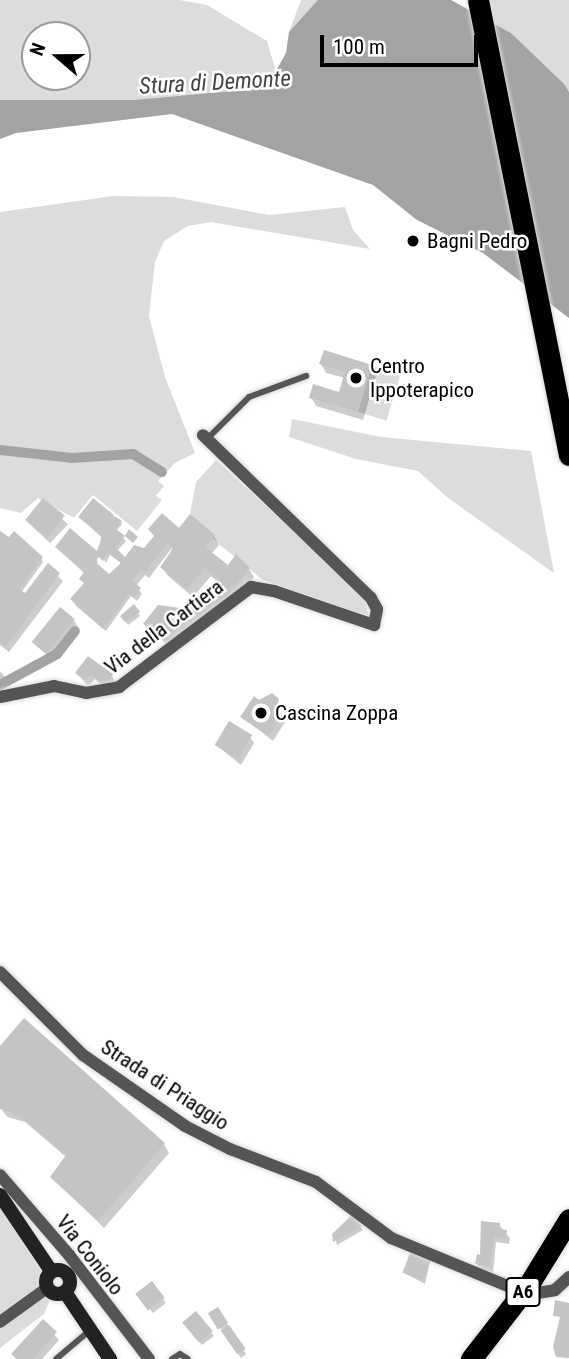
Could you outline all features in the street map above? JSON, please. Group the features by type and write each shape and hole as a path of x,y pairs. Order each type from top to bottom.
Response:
{"highway":[{"path":"478,0 569,454"},
{"name":"A6","path":"471,1359 529,1284 569,1220"}],"main road":[{"path":"0,1195 51,1271 47,1288 55,1294 65,1292"},
{"path":"51,1271 59,1269 69,1276 65,1292 110,1359"}],"street":[{"name":"Via della Cartiera","path":"0,697 54,686 86,693 119,687 251,587 274,591 374,625 377,609 363,588 205,437"},
{"name":"Strada di Priaggio","path":"0,972 83,1055 185,1126 230,1149 316,1182 391,1238 517,1290"},
{"name":"Via Coniolo","path":"0,1175 69,1255 149,1359"},
{"path":"531,1294 555,1290 569,1277"},
{"path":"0,1322 47,1288"}],"lane":[{"path":"205,437 249,397 306,376"},
{"path":"56,1359 91,1330"},
{"path":"172,1359 180,1354 188,1359"}],"shaded area":[{"path":"0,0 180,0 207,5 267,41 276,71 254,89 133,100 0,100"},
{"path":"301,0 327,0 318,1 289,32"},
{"path":"318,0 451,0 511,33 564,84 569,92 569,318 483,253 417,220 373,185 172,114 16,133 0,139 0,100 133,100 254,89 276,71 286,53 289,32"},
{"path":"488,0 569,0 569,92 511,33 492,23"},
{"path":"113,196 173,197 269,215 345,207 353,230 370,249 211,222 188,226 164,241 155,262 149,316 165,377 195,453 175,463 158,481 164,486 156,496 162,500 137,531 93,495 74,518 38,498 21,513 0,508 0,212"},
{"path":"372,365 401,374 386,421 358,412"},
{"path":"292,419 381,437 531,451 554,573 448,498 418,471 356,459 289,437"},
{"path":"216,460 363,596 369,616 263,580 220,545 190,514 196,482"},
{"path":"0,1208 54,1291 44,1314 0,1348"}],"building":[{"name":"Centro Ippoterapico","path":"324,350 372,365 358,412 309,398 313,384 339,392 345,372 319,364"},
{"path":"43,498 65,516 47,537 25,520"},
{"path":"93,498 114,515 110,523 115,516 122,521 116,529 125,536 115,547 125,557 134,545 144,548 154,536 148,529 162,513 179,528 190,514 215,535 205,547 228,565 236,554 250,568 220,605 179,623 164,640 143,624 158,605 180,608 205,594 219,579 205,568 187,589 160,567 173,549 168,543 145,572 141,570 132,580 141,588 134,598 129,594 103,629 70,599 84,583 79,579 84,572 55,547 70,528 97,551 102,536 78,517","holes":["108,552 121,563 109,574 94,561 99,557 103,561"]},
{"path":"129,529 138,537 133,543 125,536"},
{"path":"0,531 9,537 14,531 43,557 19,589 25,593 48,563 60,573 5,647 0,643"},
{"path":"134,604 140,612 125,622 120,616"},
{"path":"60,607 75,619 46,654 32,642"},
{"path":"88,656 113,674 105,686 91,674 84,680 75,673"},
{"name":"Cascina Zoppa","path":"272,693 279,699 276,711 283,715 269,736 240,717 254,696 259,700"},
{"path":"229,721 252,735 238,759 215,745"},
{"path":"24,1018 165,1143 98,1221 50,1177 66,1155 20,1116 0,1109 0,1046"},
{"path":"352,1215 362,1226 333,1242 332,1234"},
{"path":"481,1221 500,1223 500,1229 507,1230 506,1238 494,1237 490,1266 475,1264 477,1254 480,1255"},
{"path":"410,1253 431,1261 423,1280 402,1273"},
{"path":"152,1281 165,1298 148,1310 135,1294"},
{"path":"555,1300 569,1303 569,1358 556,1357 553,1347 560,1317 553,1316"},
{"path":"218,1307 228,1323 218,1329 208,1313"},
{"path":"196,1311 213,1331 199,1342 182,1323"},
{"path":"43,1319 57,1332 33,1359 17,1359 11,1354"},
{"path":"229,1325 246,1349 237,1354 221,1331"}],"waterway":[{"path":"0,450 72,458 133,454 162,472"},
{"path":"0,685 57,654 75,631"}],"place":[{"name":"Bagni Pedro","path":"413,241"},
{"name":"Centro Ippoterapico","path":"356,378"},
{"name":"Cascina Zoppa","path":"261,713"}],"water label":[{"name":"Stura di Demonte","path":"215,83"}]}
